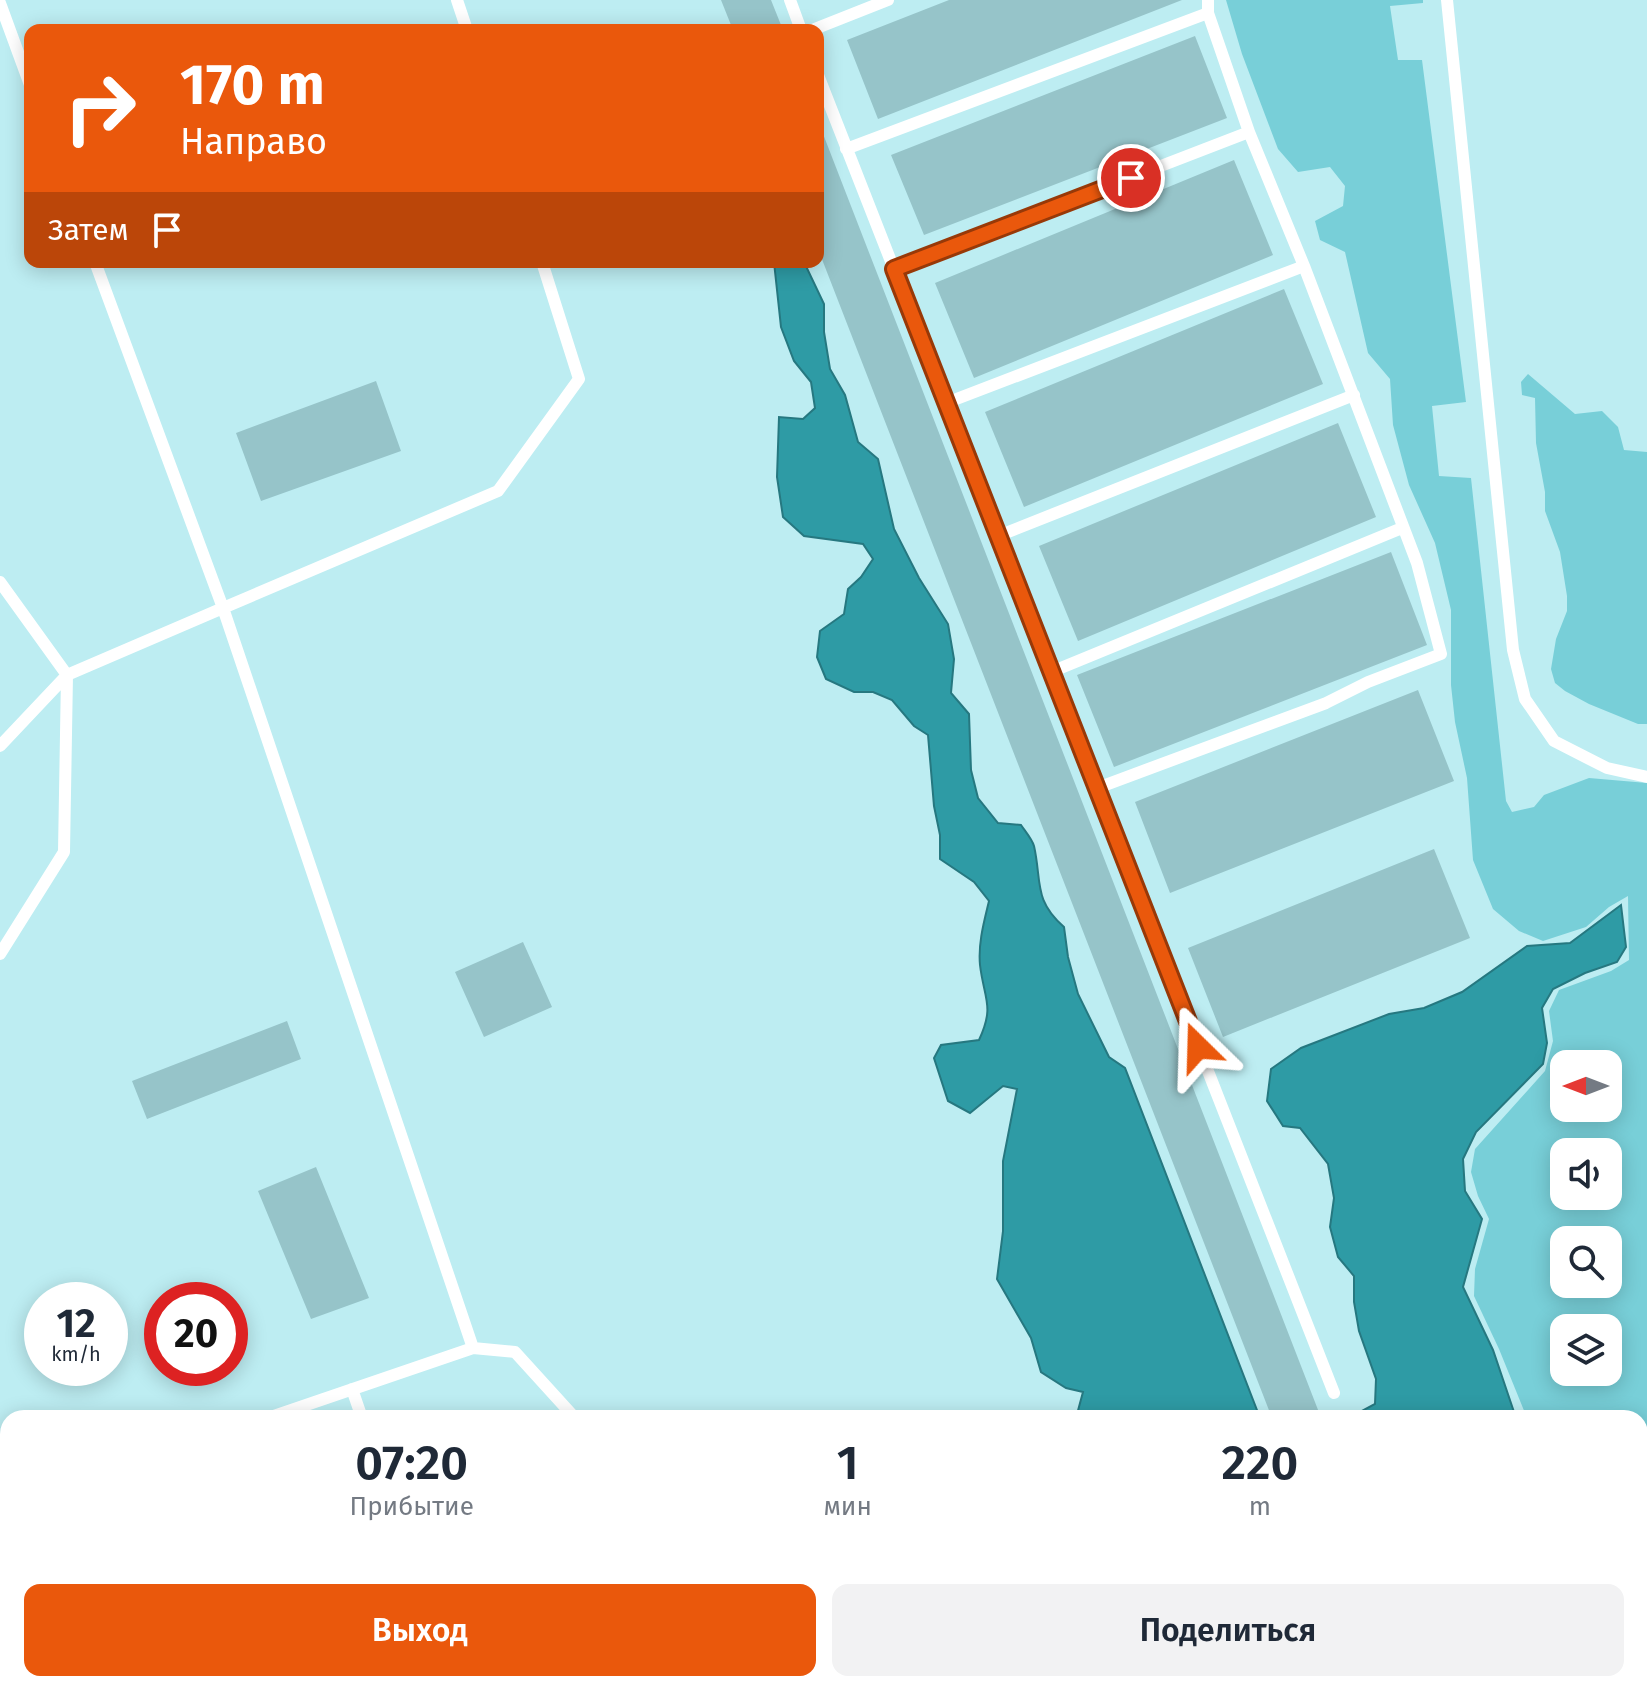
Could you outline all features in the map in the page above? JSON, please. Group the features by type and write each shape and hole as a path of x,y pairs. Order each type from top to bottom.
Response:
{"lane":[{"path":"457,0 465,24"},
{"path":"790,0 799,24"},
{"path":"824,25 888,0"},
{"path":"1447,0 1513,650 1525,699 1554,741 1607,768 1647,777"},
{"path":"0,3 24,69"},
{"path":"846,149 1208,7 1249,132 1304,266 1417,563 1441,654 1368,682 1326,703 1097,788"},
{"path":"824,91 1334,1393"},
{"path":"894,269 1249,132"},
{"path":"946,403 1304,266"},
{"path":"97,268 223,608 473,1348"},
{"path":"0,746 67,675 498,491 579,379 544,268"},
{"path":"998,536 1354,395"},
{"path":"1051,672 1402,528"},
{"path":"0,582 67,675 64,852 0,954"},
{"path":"291,1410 473,1348 515,1352 568,1410"},
{"path":"352,1389 359,1410"}],"shaded area":[{"path":"1226,0 1423,0 1423,3 1390,6 1398,60 1422,60 1466,402 1432,406 1439,476 1471,478 1506,801 1512,812 1534,807 1544,795 1589,778 1647,783 1647,1410 1524,1410 1474,1296 1475,1269 1489,1219 1471,1172 1475,1149 1545,1071 1550,1052 1550,1122 1622,1122 1622,1050 1551,1050 1553,1041 1549,1011 1559,990 1611,971 1629,960 1628,896 1609,907 1586,927 1543,941 1519,931 1493,909 1473,860 1467,778 1451,685 1451,610 1435,543 1409,485 1393,425 1390,379 1368,353 1345,252 1320,240 1315,221 1343,206 1345,186 1330,167 1298,172 1278,149 1242,54"},
{"path":"775,268 807,268 824,304 824,332 830,369 845,395 858,442 878,459 894,529 919,578 948,624 954,659 951,693 969,714 971,770 978,798 998,823 1021,825 1033,843 1040,890 1047,908 1064,927 1078,994 1109,1057 1125,1068 1257,1410 1078,1410 1083,1392 1066,1388 1041,1372 1031,1338 997,1279 1003,1231 1003,1161 1017,1089 1003,1086 970,1113 948,1101 934,1058 941,1045 979,1040 984,1028 987,1002 980,949 989,901 974,882 940,859 928,735 914,726 892,700 873,692 854,692 826,679 817,657 820,631 844,614 848,589 873,559 863,544 804,536 783,517 777,477 779,417 803,419 815,408 811,382 794,361 781,327"},
{"path":"1528,374 1575,414 1602,411 1618,427 1624,450 1647,452 1647,724 1638,724 1589,704 1555,683 1551,669 1556,639 1567,611 1567,596 1560,552 1545,511 1545,492 1536,443 1535,398 1522,395 1521,382"},
{"path":"1621,905 1626,947 1617,962 1553,989 1542,1008 1547,1043 1543,1064 1476,1132 1463,1159 1465,1191 1482,1219 1463,1287 1493,1350 1513,1410 1364,1410 1375,1404 1376,1379 1359,1331 1354,1276 1338,1257 1330,1227 1334,1198 1328,1164 1300,1128 1283,1126 1267,1101 1271,1069 1301,1048 1389,1014 1424,1008 1462,992 1527,946 1570,943"}],"building":[{"path":"721,0 771,0 781,24 731,24"},
{"path":"949,0 1182,0 878,119 847,40"},
{"path":"1195,36 1227,118 924,235 891,155"},
{"path":"824,136 1318,1410 1269,1410 824,264"},
{"path":"1234,160 1273,255 974,378 935,283"},
{"path":"1284,289 1323,384 1024,507 985,412"},
{"path":"376,381 401,451 261,501 236,433"},
{"path":"1338,423 1376,517 1078,641 1039,546"},
{"path":"1391,552 1427,645 1114,767 1077,675"},
{"path":"1418,690 1454,781 1170,893 1135,802"},
{"path":"1434,849 1470,938 1223,1037 1188,948"},
{"path":"523,942 552,1007 484,1037 455,972"},
{"path":"287,1021 301,1059 147,1119 132,1081"},
{"path":"316,1167 369,1298 311,1319 258,1191"}],"route":[{"path":"1131,178 894,269 1198,1047"}]}
